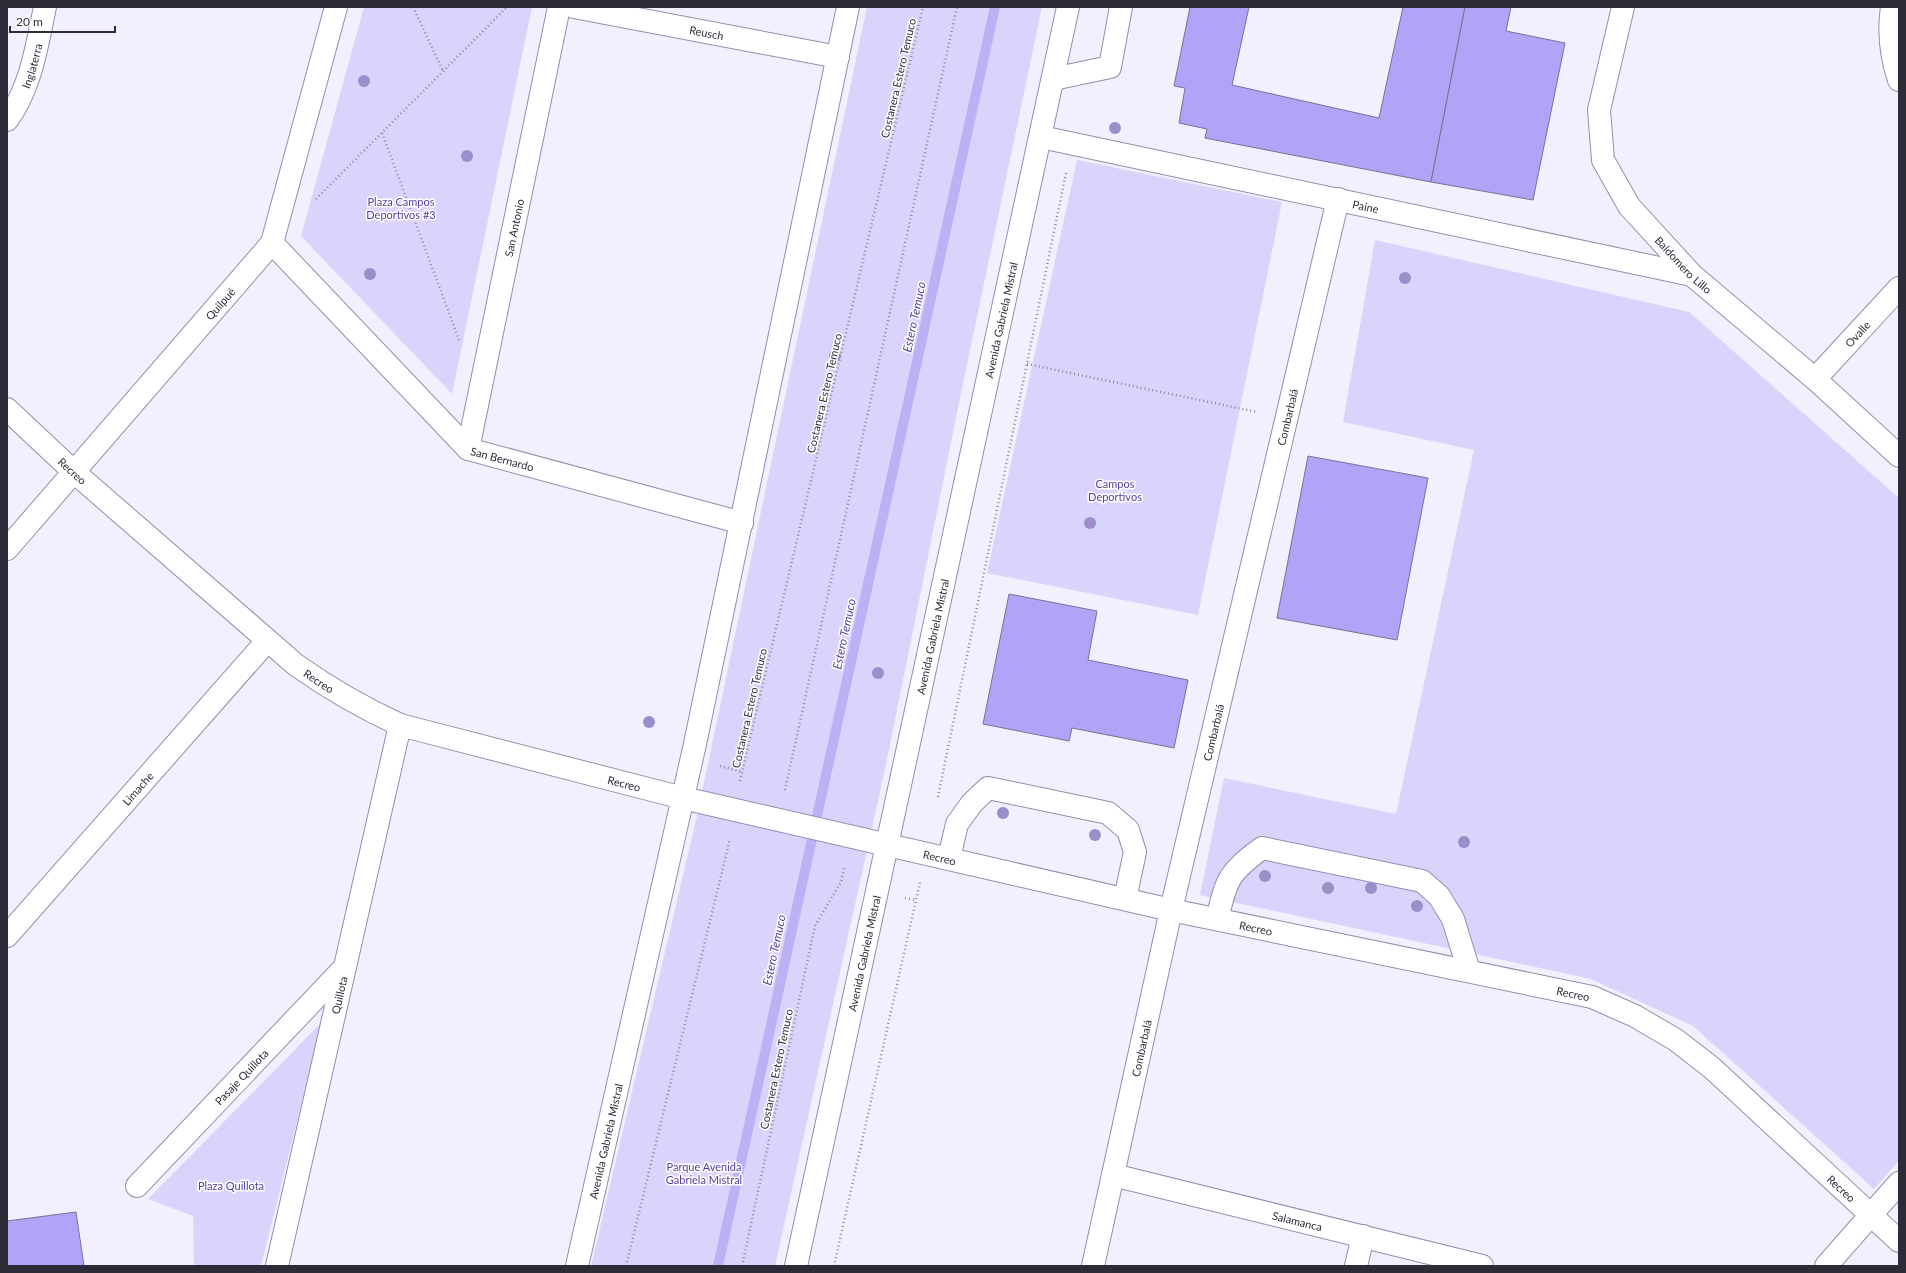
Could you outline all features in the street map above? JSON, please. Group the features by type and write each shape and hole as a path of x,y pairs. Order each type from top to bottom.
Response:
{"street":[{"name":"Inglaterra","path":"7,120 15,109 31,69 45,7"},
{"name":"Quilpué","path":"7,549 272,243 336,7"},
{"name":"San Antonio","path":"468,449 559,7"},
{"name":"Reusch","path":"574,7 838,58"},
{"name":"Avenida Gabriela Mistral","path":"577,1266 683,798 742,522 848,7"},
{"name":"Avenida Gabriela Mistral","path":"796,1266 1068,7"},
{"path":"1053,79 1110,67 1122,7"},
{"name":"Baldomero Lillo","path":"1623,7 1600,110 1603,160 1629,206 1692,275 1815,379 1899,456"},
{"path":"1892,7 1890,38 1892,59 1899,80"},
{"name":"Paine","path":"1041,137 1692,275"},
{"name":"Combarbalá","path":"1093,1266 1171,910 1338,199"},
{"name":"San Bernardo","path":"272,243 468,449 742,522"},
{"name":"Ovalle","path":"1815,379 1899,288"},
{"name":"Recreo","path":"7,409 74,472 296,666 327,687 363,708 400,725 683,798 950,858 1171,910 1592,997 1635,1016 1676,1040 1712,1068 1899,1241"},
{"name":"Limache","path":"7,936 267,641"},
{"name":"Quillota","path":"277,1266 400,725"},
{"path":"950,858 957,824 972,802 988,788 1108,813 1128,830 1135,852 1125,899"},
{"path":"1217,919 1224,889 1232,873 1244,861 1262,848 1277,851 1422,881 1439,896 1453,919 1469,971"},
{"name":"Pasaje Quillota","path":"137,1186 345,967"},
{"name":"Salamanca","path":"1113,1175 1482,1266"},
{"path":"1826,1266 1899,1183"},
{"path":"1356,1266 1363,1236"}],"path":[{"path":"413,7 443,71"},
{"path":"310,205 506,7"},
{"name":"Costanera Estero Temuco","path":"740,782 923,7"},
{"path":"784,793 957,7"},
{"path":"382,133 462,347"},
{"path":"938,800 1072,143"},
{"path":"1027,364 1287,418"},
{"path":"626,1266 731,833"},
{"path":"834,1266 926,853"},
{"name":"Costanera Estero Temuco","path":"742,1266 815,926 841,882"}],"green space":[{"name":"Plaza Campos Deportivos #3","path":"364,7 532,7 452,394 301,236"},
{"name":"Parque Avenida Gabriela Mistral","path":"867,7 1042,7 960,398 885,769 775,1266 591,1266 697,816"},
{"name":"Campos Deportivos","path":"1077,160 1282,202 1198,615 987,573"},
{"path":"1375,240 1689,312 1899,498 1899,1160 1874,1189 1693,1026 1591,979 1200,895 1224,778 1396,814 1474,450 1343,422"},
{"name":"Plaza Quillota","path":"322,1022 261,1266 194,1266 193,1216 148,1199"}],"building":[{"path":"1190,7 1249,7 1232,85 1379,118 1403,7 1465,7 1431,182 1205,138 1207,129 1179,123 1185,88 1174,86"},
{"path":"1465,7 1511,7 1506,31 1565,43 1533,200 1431,182"},
{"path":"1308,456 1428,478 1397,640 1277,618"},
{"path":"1009,594 1097,611 1088,660 1188,680 1174,748 1072,728 1069,741 983,724"},
{"path":"76,1212 84,1266 7,1266 7,1221"}],"waterway":[{"name":"Estero Temuco","path":"718,1266 995,7"}]}
